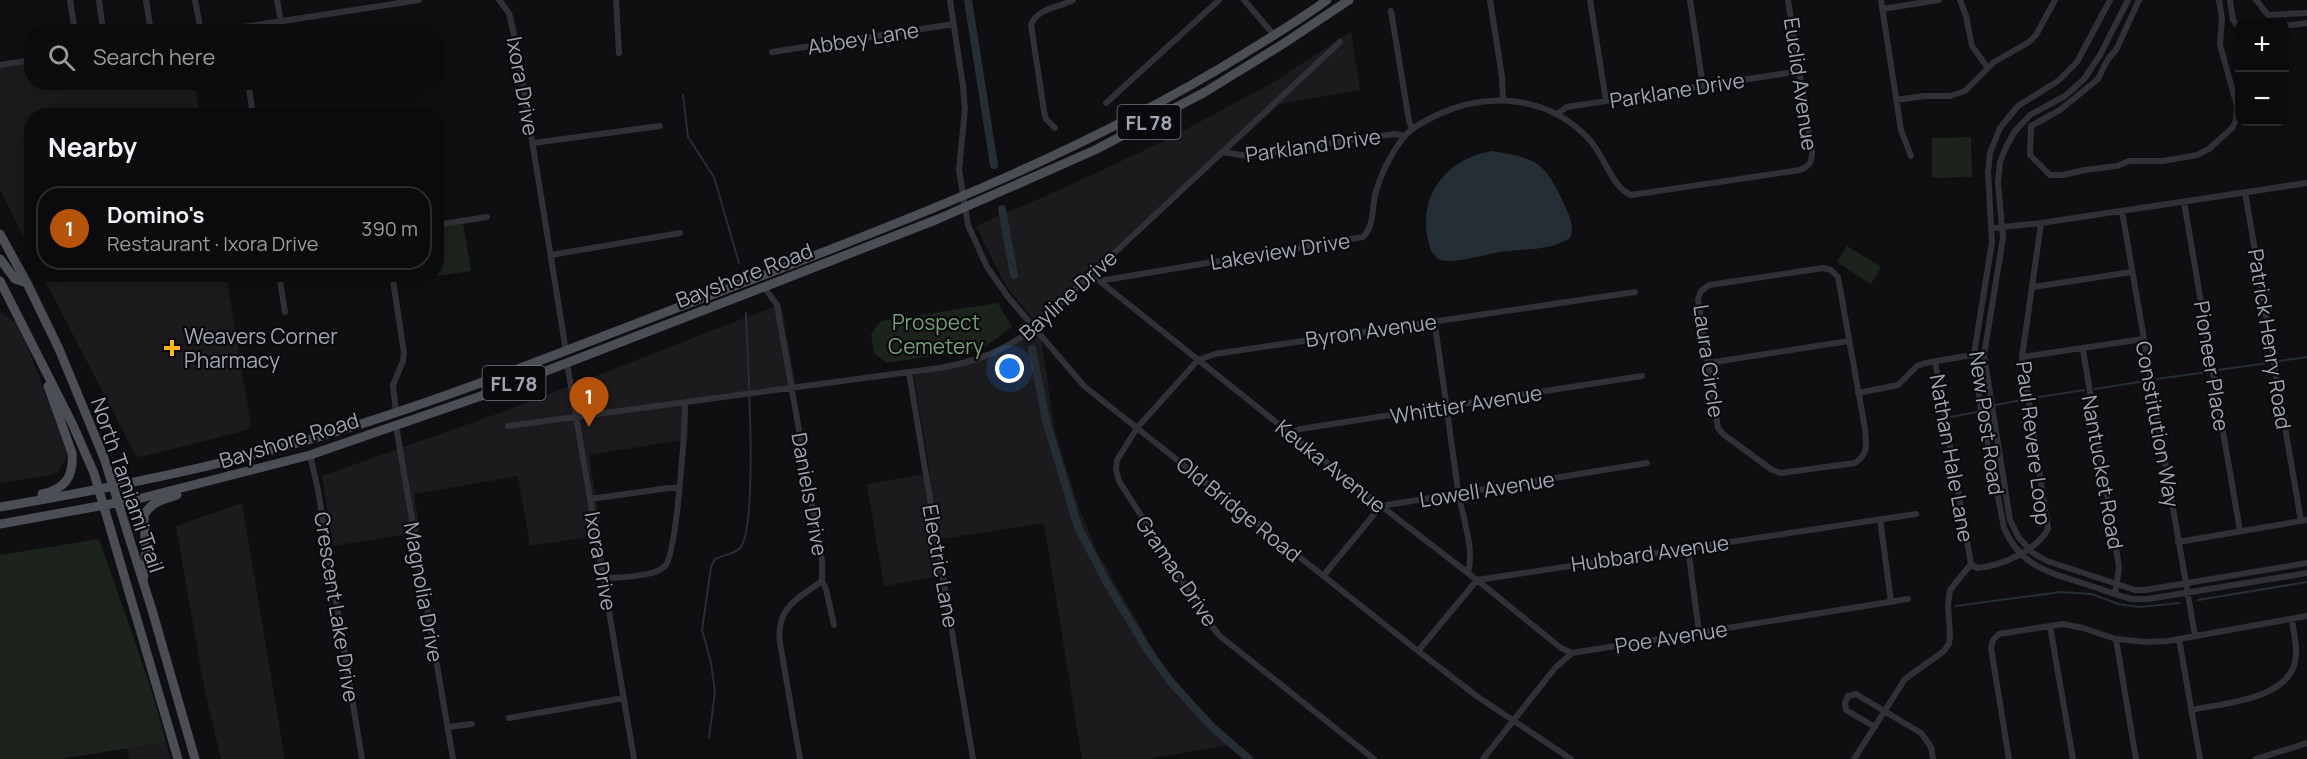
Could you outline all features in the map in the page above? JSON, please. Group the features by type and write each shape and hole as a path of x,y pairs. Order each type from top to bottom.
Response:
{"main road":[{"name":"Bayshore Road","path":"113,487 167,476 314,438 396,413 566,351 871,234 963,196 1104,132 1193,85 1327,0"},
{"name":"Bayshore Road","path":"118,503 310,455 396,426 567,363 966,207 1095,150 1179,106 1283,44 1349,0"},
{"name":"North Tamiami Trail","path":"0,234 24,278"},
{"path":"0,259 15,279 27,283"},
{"name":"North Tamiami Trail","path":"0,281 86,454 99,489 178,759"},
{"name":"North Tamiami Trail","path":"27,283 59,349 104,458 195,759"},
{"path":"567,363 583,349 698,305 708,296"},
{"path":"0,506 51,492 66,484 72,475 72,453 33,344"},
{"path":"464,402 468,396 552,363 566,351"},
{"path":"142,583 146,560 143,521 147,510 156,502 209,482"},
{"name":"FL 78","path":"0,506 113,487"},
{"name":"FL 78","path":"0,524 118,503"}],"street":[{"path":"70,0 74,24"},
{"path":"99,0 102,24"},
{"path":"146,0 150,24"},
{"path":"195,0 200,24"},
{"path":"277,0 281,21"},
{"path":"265,24 419,0"},
{"name":"Ixora Drive","path":"501,0 512,22 566,351"},
{"path":"616,0 619,53"},
{"name":"Old Bridge Road","path":"950,0 965,109 959,170 968,225 987,267 1008,297 1077,380 1418,651 1513,721 1571,759"},
{"path":"1054,128 1046,119 1044,111 1031,25 1034,17 1041,12 1072,0"},
{"path":"1106,104 1219,0"},
{"path":"1244,0 1274,35"},
{"path":"1490,0 1502,77 1503,100"},
{"path":"1590,0 1606,101"},
{"path":"1690,0 1702,86"},
{"name":"Euclid Avenue","path":"1788,0 1812,151 1812,160 1808,166"},
{"path":"1881,0 1901,130 1911,156"},
{"path":"1882,9 1939,0"},
{"path":"1960,0 1972,46 1987,67"},
{"path":"1896,100 1958,95 1965,91 1987,67 2029,42 2036,35 2055,0"},
{"name":"New Post Road","path":"2110,0 2082,55 2072,68 2058,81 2018,106 2000,128 1993,144 1989,164 1992,242 1974,354 2001,521 2007,536 2032,564 2046,571 2140,600 2307,573"},
{"name":"New Post Road","path":"2128,0 2100,55 2084,79 2065,96 2030,116 2009,140 1998,173 2003,228 2002,249 1984,355 2010,520 2019,538 2028,548 2047,561 2117,585 2145,590 2307,563"},
{"path":"2139,0 2116,50 2108,59 2098,79 2060,110 2031,126 2030,155 2050,175 2116,166 2129,161 2163,161 2197,155 2209,149 2232,128 2236,120 2237,106 2220,45 2222,19 2219,0"},
{"path":"2230,0 2235,23"},
{"path":"2256,0 2268,15 2286,16 2307,13"},
{"path":"1391,10 1412,129"},
{"path":"2289,25 2307,23"},
{"name":"Abbey Lane","path":"772,52 954,24"},
{"name":"Bayline Drive","path":"508,426 952,366 990,356 1011,345 1034,328 1340,42"},
{"path":"0,64 24,61"},
{"name":"Parklane Drive","path":"1557,114 1567,107 1800,71"},
{"path":"249,90 252,108"},
{"name":"Lakeview Drive","path":"1099,281 1363,237 1370,230 1373,204 1381,177 1405,136 1412,129 1436,116 1463,104 1483,100 1528,104 1557,114 1589,139 1601,155 1617,185 1623,192 1631,195 1800,170 1808,166"},
{"path":"533,144 660,126"},
{"name":"Parkland Drive","path":"1222,152 1248,156 1395,134 1405,136"},
{"path":"1993,228 2041,223 2307,183"},
{"name":"Patrick Henry Road","path":"2245,192 2304,521"},
{"name":"Pioneer Place","path":"2184,202 2240,531"},
{"name":"Constitution Way","path":"2122,211 2195,636"},
{"path":"444,224 487,217"},
{"name":"Paul Revere Loop","path":"2028,548 2044,537 2048,529 2022,357 2041,223"},
{"path":"552,255 680,233"},
{"name":"Laura Circle","path":"1823,268 1831,270 1838,277 1849,341 1866,451 1855,463 1781,473 1772,470 1718,428 1698,299 1701,291 1709,285 1823,268"},
{"path":"2033,287 2132,272"},
{"name":"Keuka Avenue","path":"1091,275 1552,641 1572,653"},
{"path":"280,282 285,312"},
{"path":"393,282 404,353 393,385 396,413"},
{"name":"Daniels Drive","path":"764,287 777,306 822,561 822,580 784,611 779,627 800,759"},
{"name":"Byron Avenue","path":"1198,360 1226,351 1635,292"},
{"path":"1434,320 1458,493 1471,563 1468,573"},
{"path":"2022,357 2083,350 2143,339"},
{"path":"1708,363 1849,341"},
{"name":"Nantucket Road","path":"2083,350 2118,560 2115,594"},
{"path":"1858,393 1898,385 1917,366 1974,354 1984,355"},
{"path":"1137,428 1198,360"},
{"name":"Nathan Hale Lane","path":"1935,361 1971,564 1977,568 1994,566 2011,560 2028,548"},
{"name":"Ixora Drive","path":"567,363 634,759"},
{"name":"Electric Lane","path":"909,372 973,759"},
{"name":"Whittier Avenue","path":"1291,433 1300,429 1642,376"},
{"path":"603,579 653,572 668,564 671,556 685,403"},
{"name":"Magnolia Drive","path":"396,426 453,759"},
{"name":"Gramac Drive","path":"1137,428 1117,460 1116,470 1119,481 1198,608 1220,636 1374,759"},
{"name":"Crescent Lake Drive","path":"310,455 318,490 362,759"},
{"name":"Lowell Avenue","path":"1381,506 1647,463"},
{"path":"590,499 678,488"},
{"path":"1323,576 1381,506"},
{"name":"Hubbard Avenue","path":"1477,580 1916,514"},
{"path":"1880,519 1891,602"},
{"path":"2178,542 2304,521"},
{"path":"1688,548 1699,632"},
{"path":"1854,759 1905,679 1944,651 1949,644 1950,590 1971,564"},
{"path":"822,580 834,625"},
{"path":"1418,651 1477,580"},
{"name":"Poe Avenue","path":"1572,653 1908,599"},
{"path":"2009,759 1990,648 1993,640 1999,634 2073,625 2116,639 2147,642 2179,639 2307,616"},
{"path":"2191,710 2252,698 2270,692 2284,681 2294,666 2296,657 2292,619"},
{"path":"2050,626 2073,759"},
{"path":"2116,639 2136,759"},
{"path":"2179,639 2200,759"},
{"path":"1483,759 1555,668 1572,653"},
{"path":"1875,727 1846,710 1845,703 1848,696 1856,694 1921,733 1931,747 1933,759"},
{"path":"509,718 624,698"},
{"path":"448,727 472,724"},
{"path":"2256,759 2307,743"}],"shaded area":[{"path":"1351,31 1360,90 1280,104 1039,325 1055,431 1077,502 1096,550 1160,661 1184,692 1234,744 1148,759 1082,759 1044,523 942,539 947,575 884,586 867,484 930,473 913,372 965,363 1010,348 1038,325 1006,286 976,226 1168,139 1274,82"},
{"path":"24,60 24,90 196,90 199,108 24,108 24,238 0,190 0,63"},
{"path":"1492,151 1529,159 1544,170 1557,188 1569,216 1572,224 1570,238 1555,245 1539,248 1500,252 1453,261 1439,259 1432,252 1427,235 1426,219 1433,191 1451,169 1463,161"},
{"path":"46,282 227,282 251,425 247,430 141,457 136,456"},
{"path":"781,304 796,386 687,402 688,439 589,455 602,535 530,546 518,476 414,494 420,532 333,546 322,476 508,410"},
{"path":"0,312 18,324 21,329 68,454 58,472 0,483"},
{"path":"242,503 285,759 221,759 204,687 176,526"},
{"path":"166,742 170,759 129,759 127,748"}],"green space":[{"path":"1971,137 1972,177 1932,178 1932,138"},
{"path":"463,223 471,271 444,275 444,226"},
{"path":"1847,246 1881,267 1871,284 1837,262"},
{"name":"Prospect Cemetery","path":"998,303 1012,327 983,348 887,363 874,353 871,334 881,321"},
{"path":"99,539 150,685 166,742 60,759 0,759 0,555"}],"waterway":[{"path":"968,0 994,165"},
{"path":"683,95 688,137 714,177 739,263"},
{"path":"1002,209 1014,275"},
{"path":"709,738 715,692 711,662 702,630 711,567 715,559 740,548 746,533 749,507 751,474 746,313"},
{"path":"1032,349 1046,420 1078,527 1107,583 1147,649 1170,681 1211,726 1249,759"},
{"path":"2279,361 2307,357"},
{"path":"2218,370 2268,363"},
{"path":"2157,379 2207,372"},
{"path":"2095,389 2145,381"},
{"path":"2033,398 2084,390"},
{"path":"1995,405 2022,400"},
{"path":"1950,417 1977,412"},
{"path":"2198,600 2307,582"},
{"path":"1956,606 2061,592 2092,594 2118,604 2140,607 2179,603"}],"place":[{"name":"Weavers Corner Pharmacy","path":"172,348"},
{"name":"Domino's","path":"589,427"}]}
